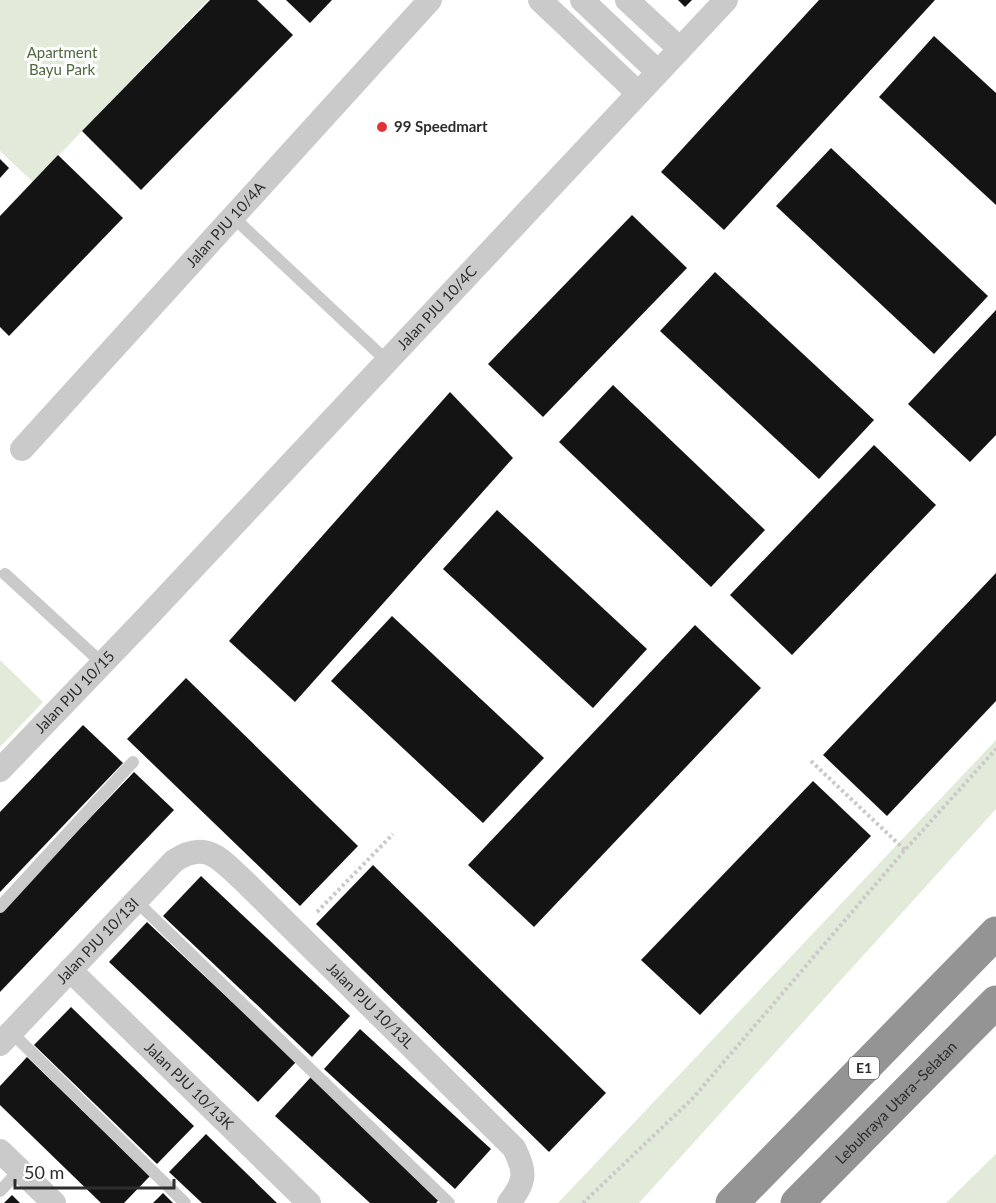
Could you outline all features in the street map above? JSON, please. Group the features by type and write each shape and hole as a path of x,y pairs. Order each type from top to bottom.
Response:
{"highway":[{"name":"E1","path":"732,1203 996,933"},
{"name":"Lebuhraya Utara–Selatan","path":"797,1203 996,1002"}],"street":[{"name":"Jalan PJU 10/4A","path":"22,449 430,0"},
{"path":"540,0 638,93"},
{"path":"582,0 658,72"},
{"path":"627,0 680,49"},
{"name":"Jalan PJU 10/4C","path":"149,615 726,0"},
{"name":"Jalan PJU 10/15","path":"0,770 149,615"},
{"name":"Jalan PJU 10/13I","path":"6,1038 174,861 188,851 204,852"},
{"name":"Jalan PJU 10/13L","path":"204,852 222,860 514,1148 524,1169 519,1190 509,1203"},
{"name":"Jalan PJU 10/13K","path":"70,970 309,1203"},
{"path":"0,1151 54,1203"}],"lane":[{"path":"233,217 387,361"},
{"path":"5,574 102,663"},
{"path":"0,907 133,762"},
{"path":"135,900 450,1203"},
{"path":"6,1038 185,1203"},
{"path":"0,1191 20,1170"}],"path":[{"path":"583,1203 693,1098 904,849 996,749"},
{"path":"812,761 904,849"},
{"path":"317,912 393,834"}],"green space":[{"name":"Apartment Bayu Park","path":"0,0 208,0 33,182 0,151"},
{"path":"0,660 43,702 0,747"},
{"path":"996,740 996,809 639,1203 558,1203"},
{"path":"996,1154 996,1203 946,1203"}],"building":[{"path":"210,0 257,0 293,35 141,190 82,131"},
{"path":"286,0 332,0 310,23"},
{"path":"678,0 692,0 685,7"},
{"path":"819,0 935,0 724,230 661,172"},
{"path":"934,36 996,93 996,205 879,97"},
{"path":"831,148 988,296 934,354 776,206"},
{"path":"58,155 123,218 9,336 0,327 0,216"},
{"path":"0,159 9,168 0,178"},
{"path":"632,215 687,268 543,417 488,364"},
{"path":"715,272 874,420 819,479 660,331"},
{"path":"996,310 996,435 970,462 908,404"},
{"path":"613,385 765,530 711,587 559,442"},
{"path":"450,392 513,458 295,702 229,641"},
{"path":"874,445 936,505 792,655 730,595"},
{"path":"497,510 647,649 593,708 443,569"},
{"path":"996,573 996,701 887,816 823,755"},
{"path":"392,616 544,758 483,823 331,681"},
{"path":"695,625 761,688 534,927 468,865"},
{"path":"186,678 358,846 300,906 127,739"},
{"path":"83,725 123,763 0,892 0,812"},
{"path":"134,772 174,810 0,992 0,912"},
{"path":"813,781 871,836 700,1015 641,960"},
{"path":"373,865 606,1093 549,1152 316,924"},
{"path":"201,876 350,1016 312,1057 163,916"},
{"path":"147,922 296,1062 258,1102 109,962"},
{"path":"71,1007 194,1126 157,1164 34,1045"},
{"path":"360,1029 491,1149 455,1189 324,1069"},
{"path":"27,1057 150,1176 124,1203 101,1203 0,1105 0,1086"},
{"path":"311,1077 442,1196 436,1203 370,1203 275,1116"},
{"path":"206,1134 277,1203 202,1203 169,1172"},
{"path":"163,1193 173,1203 153,1203"},
{"path":"12,1195 20,1203 4,1203"}],"place":[{"name":"99 Speedmart","path":"382,127"}]}
